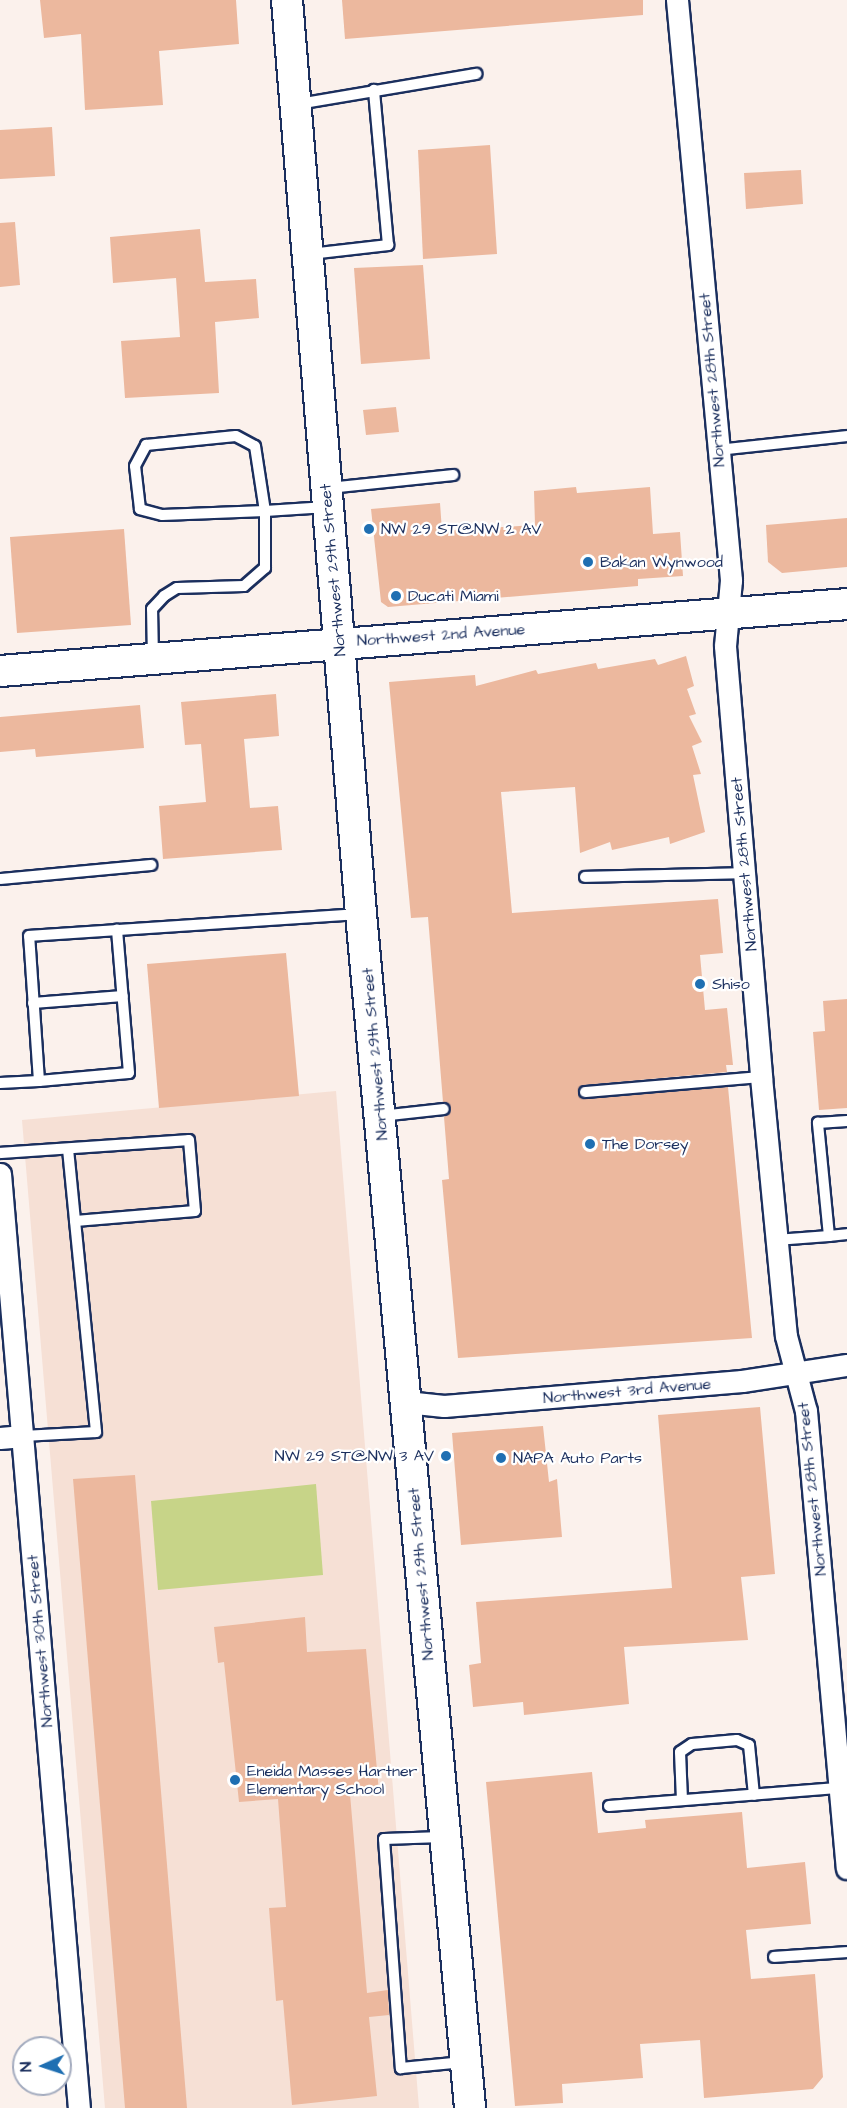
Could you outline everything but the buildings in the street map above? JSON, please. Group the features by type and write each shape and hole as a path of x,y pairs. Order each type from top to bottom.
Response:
{"street":[{"name":"Northwest 29th Street","path":"287,0 338,643 470,2108"},
{"name":"Northwest 28th Street","path":"677,0 731,580 725,646 761,1077 786,1336 806,1411 842,1760 840,1788 847,1869"},
{"name":"Northwest 2nd Avenue","path":"0,671 338,643 728,616 847,604"},
{"name":"Northwest 30th Street","path":"0,1174 79,2108"},
{"name":"Northwest 3rd Avenue","path":"406,1402 444,1406 797,1372 847,1365"},
{"path":"0,1438 23,1436"}],"lane":[{"path":"295,105 476,74"},
{"path":"307,254 388,245 374,90"},
{"path":"718,450 847,436"},
{"path":"153,660 152,609 164,596 177,588 244,586 258,578 265,568 266,512 255,446 247,438 146,445 138,452 136,490 146,514 266,512 327,498 453,476"},
{"path":"0,879 151,865"},
{"path":"585,877 745,873"},
{"path":"39,1081 29,936 362,914"},
{"path":"0,1083 129,1073 117,929"},
{"path":"33,1004 123,996"},
{"path":"585,1092 761,1077"},
{"path":"381,1116 444,1109"},
{"path":"828,1236 818,1123 847,1121"},
{"path":"0,1153 189,1140 195,1211 75,1221"},
{"path":"23,1436 96,1432 68,1149"},
{"path":"776,1240 847,1234"},
{"path":"682,1800 680,1752 692,1743 736,1740 749,1745 754,1795"},
{"path":"609,1806 840,1788"},
{"path":"445,1837 384,1839 400,2068 466,2062"},
{"path":"774,1957 847,1952"}],"shaded area":[{"name":"Eneida Masses Hartner Elementary School","path":"336,1091 419,2108 105,2108 22,1120"}],"green space":[{"path":"316,1484 323,1575 158,1590 151,1501"}],"place":[{"name":"NW 29 ST@NW 2 AV","path":"369,529"},
{"name":"Bakan Wynwood","path":"588,562"},
{"name":"Ducati Miami","path":"396,596"},
{"name":"Shiso","path":"700,984"},
{"name":"The Dorsey","path":"590,1144"},
{"name":"NW 29 ST@NW 3 AV","path":"446,1456"},
{"name":"NAPA Auto Parts","path":"501,1458"},
{"name":"Eneida Masses Hartner Elementary School","path":"235,1780"}]}
